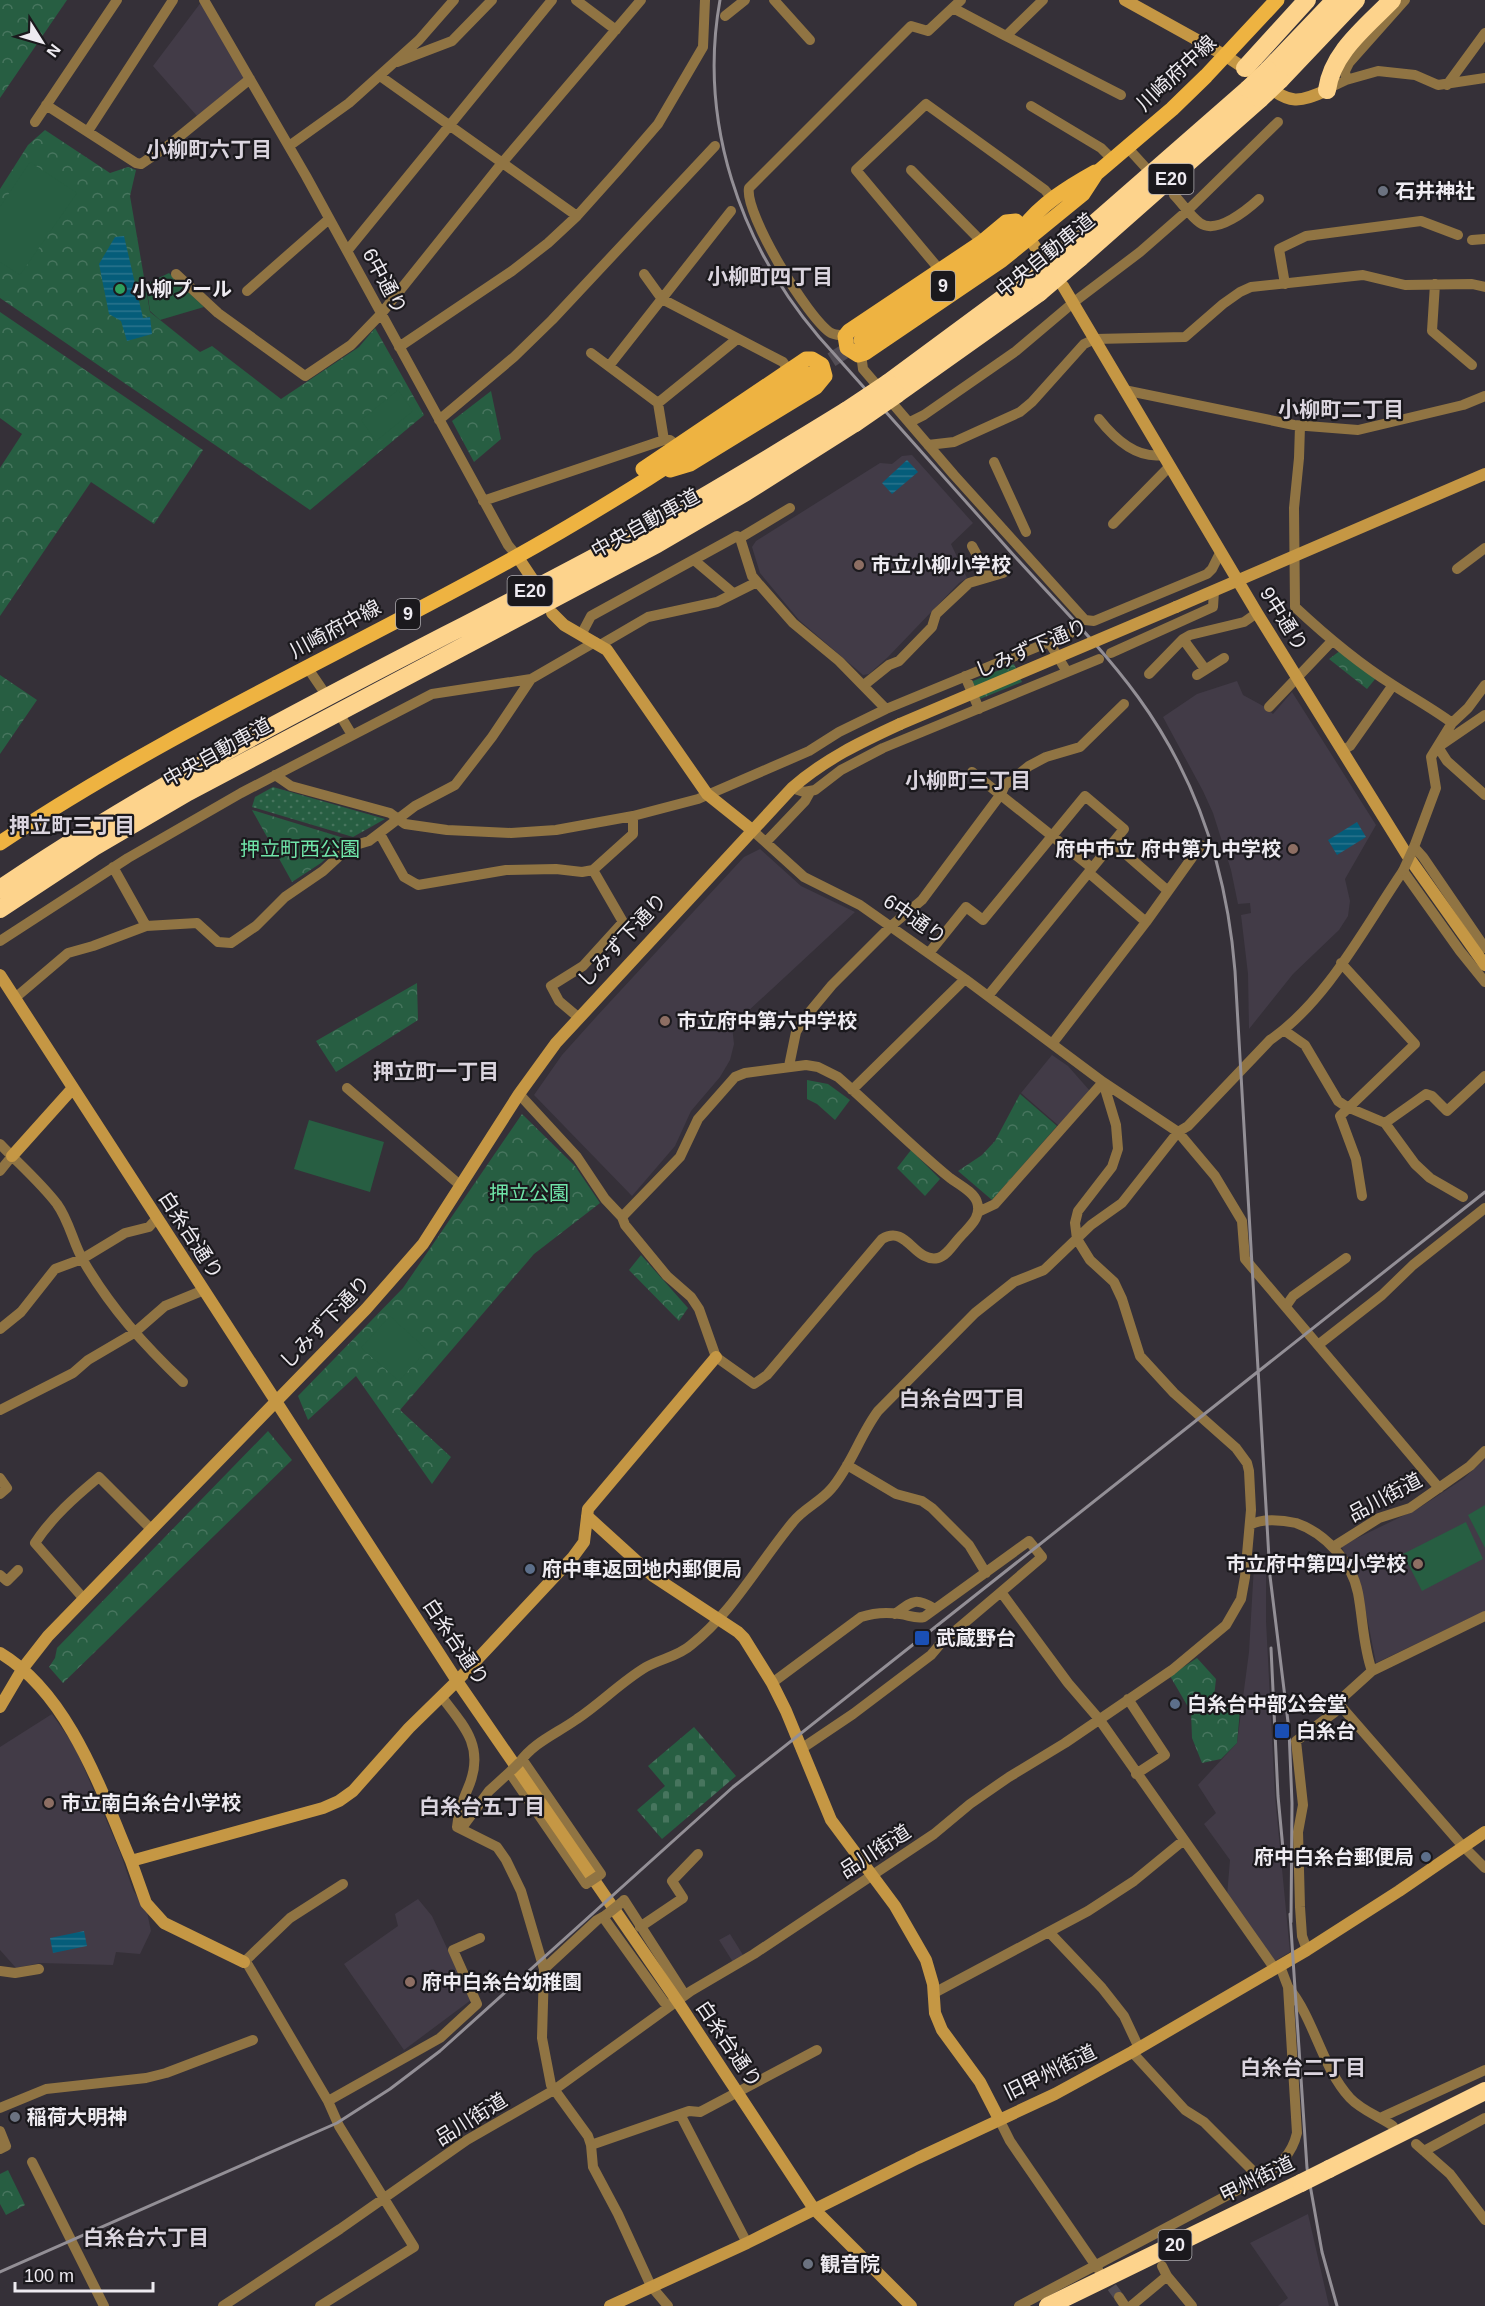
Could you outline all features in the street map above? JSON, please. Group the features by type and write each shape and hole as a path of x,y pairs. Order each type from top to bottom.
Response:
{"highway":[{"path":"1250,61 1275,26 1299,0"},
{"path":"1250,61 1307,0"},
{"name":"E20","path":"1274,75 1335,0"},
{"name":"E20","path":"1274,75 1356,0"},
{"path":"1327,90 1329,76 1335,62 1392,0"},
{"name":"中央自動車道","path":"0,909 94,847 188,792 657,544 746,492 1034,285 1076,251 1274,75"},
{"name":"中央自動車道","path":"0,890 82,836 207,762 649,528 737,477 851,417"},
{"name":"甲州街道","path":"1330,2173 1485,2091"},
{"name":"甲州街道","path":"1048,2306 1485,2099"},
{"name":"甲州街道","path":"1071,2306 1303,2186"}],"main road":[{"name":"川崎府中線","path":"1026,233 1033,215 1074,184 1098,171 1172,109 1226,56 1277,0"},
{"path":"1026,233 1016,221 1009,220 982,242 849,331 845,336 847,348 852,353 975,280 1026,233 1083,194 1098,171"},
{"path":"613,498 671,442 806,359 812,359 822,365 825,376 816,387 690,464 652,475"},
{"name":"川崎府中線","path":"0,843 55,806 307,667 517,556 652,475 810,374"}],"street":[{"path":"35,122 117,0"},
{"path":"88,131 173,0"},
{"name":"6中通り","path":"204,0 289,146 507,545 533,580"},
{"path":"289,146 336,115 419,40 454,0"},
{"path":"394,63 452,41 492,0"},
{"path":"347,251 552,0"},
{"path":"576,0 616,30"},
{"path":"176,274 218,313 305,376 351,345 381,314 502,163 641,0"},
{"path":"399,347 512,271 548,243 577,216 658,124 670,106 703,47 705,0"},
{"path":"725,16 745,0"},
{"path":"774,0 810,40"},
{"path":"1006,36 1043,0"},
{"path":"1125,0 1226,56 1250,61 1278,94 1291,100 1311,97 1346,80 1378,71 1415,75 1433,84 1447,85 1485,78"},
{"path":"1346,80 1345,71 1349,63 1405,0"},
{"path":"845,336 830,332 804,302 786,276 758,222 748,194 749,188 911,26 928,32 957,4 1006,36 1121,95"},
{"path":"1447,85 1485,33"},
{"path":"380,76 577,216"},
{"path":"46,105 141,164 169,145 250,79"},
{"path":"939,269 856,170 926,104 1045,190 1053,200"},
{"path":"1031,106 1101,147 1112,159"},
{"path":"910,422 924,415 1016,351 1074,302 1140,252 1188,210 1278,122"},
{"path":"439,420 514,357 552,320 715,146"},
{"path":"1127,147 1147,169"},
{"path":"911,170 982,242"},
{"path":"1174,195 1200,223 1207,226 1240,216 1259,199"},
{"path":"609,366 731,211"},
{"path":"247,291 329,219"},
{"path":"1285,284 1279,249 1306,236 1420,221 1458,235"},
{"path":"1026,233 1040,254"},
{"path":"1472,240 1485,239"},
{"path":"644,274 662,299 783,362 789,371"},
{"path":"928,445 954,442 1020,412 1032,402 1084,344 1095,339 1185,337 1240,292 1251,287 1364,274 1405,285 1472,284 1485,287"},
{"path":"1435,284 1432,331 1472,365"},
{"name":"9中通り","path":"1063,285 1220,553 1297,678 1407,855 1485,965"},
{"path":"658,403 737,339"},
{"path":"861,347 863,369 1085,620 1094,621 1207,574 1220,553"},
{"path":"483,501 671,442 658,403 591,353"},
{"path":"1124,390 1300,426 1358,430 1463,405 1485,396"},
{"path":"1100,420 1113,437 1124,445 1166,461 1113,524"},
{"path":"1300,426 1294,508 1295,607 1332,641 1393,685 1452,723"},
{"path":"994,462 1026,532"},
{"name":"しみず下通り","path":"0,1707 23,1668 48,1636 393,1280 423,1244 542,1060 578,1017 792,788 843,750 900,724 1485,474"},
{"path":"581,634 591,616 737,536 740,538 790,508"},
{"path":"740,538 752,576 757,582 793,623 839,661 886,709"},
{"path":"972,546 989,577"},
{"path":"1457,569 1485,548"},
{"path":"694,560 733,593"},
{"path":"864,685 889,665 899,661 932,627 936,614 969,583 1003,573"},
{"path":"0,941 113,867 275,775 432,694 531,679 648,617 717,602 757,582"},
{"path":"1111,653 1213,607 1214,591"},
{"name":"6中通り","path":"552,613 564,626 607,650 707,794 752,830 804,877 860,905 891,926 1103,1082 1178,1132 1215,1176 1242,1221 1245,1259 1286,1306"},
{"path":"1149,674 1183,639 1190,635 1244,622 1257,613"},
{"path":"275,775 291,786 390,813 405,824 447,830 511,833 556,830 633,816 698,799 808,751 839,732 886,709 1071,633"},
{"path":"1183,639 1201,672 1224,658"},
{"path":"1269,707 1332,641"},
{"path":"1049,642 1067,672"},
{"path":"792,788 810,792 815,790 841,770 883,748 1099,659"},
{"path":"307,667 322,689"},
{"path":"965,676 979,709"},
{"path":"15,998 68,953 146,926 197,923 218,942 231,943 256,926 285,897 323,871 350,847 369,841 415,806 455,785 492,737 531,679"},
{"path":"1343,750 1350,746 1393,685"},
{"path":"461,1828 489,1791 516,1766 535,1744 575,1720 612,1690 647,1667 689,1647 719,1620 797,1517 831,1489 847,1465 866,1427 878,1411 967,1321 1014,1282 1044,1270 1091,1225 1122,1203 1178,1132 1188,1126 1270,1040 1302,1016 1327,986 1404,871 1436,788 1431,757 1452,723 1468,708 1485,685"},
{"path":"789,1066 796,1032 803,1020 832,985 891,926 922,900 1001,794 1005,785 1029,766 1046,757 1080,747 1124,704"},
{"path":"1438,747 1485,715"},
{"path":"342,720 352,735"},
{"path":"1438,747 1447,761 1485,795"},
{"path":"972,772 1052,836 1146,922"},
{"path":"766,842 805,801 810,792"},
{"path":"929,952 966,907 983,920 1085,796 1124,829 988,996"},
{"path":"380,834 404,877 418,885 506,870 556,868 582,872 592,870 633,834 633,816"},
{"path":"1113,843 1168,891"},
{"path":"1052,1044 1146,922 1201,845"},
{"path":"1414,847 1423,856 1485,948"},
{"path":"113,867 146,926"},
{"path":"578,1017 560,1001 551,986 583,966 623,922 592,870"},
{"path":"1404,871 1460,951 1485,982"},
{"path":"1341,963 1415,1044 1340,1116 1356,1159 1362,1196"},
{"name":"白糸台通り","path":"0,976 457,1681 678,2002 814,2209 911,2306"},
{"path":"852,1090 965,979"},
{"path":"1285,1031 1305,1045 1338,1101 1385,1123 1414,1164 1430,1178 1463,1197"},
{"path":"519,1094 577,1157 605,1199 622,1217 625,1225 667,1276 691,1297 699,1309 716,1357 754,1384 761,1381 882,1239 889,1235 897,1235 905,1239 922,1256 938,1258 946,1253 976,1220 978,1212 977,1200 838,1077 818,1067 806,1065 745,1073 735,1077 698,1119 680,1157 622,1217"},
{"path":"1385,1123 1426,1094 1432,1096 1447,1111 1485,1076"},
{"path":"978,1212 995,1204 1103,1082"},
{"path":"1077,1239 1075,1222 1078,1211 1112,1167 1118,1149 1116,1125 1103,1082"},
{"path":"0,1171 73,1088"},
{"path":"347,1088 461,1186"},
{"path":"0,1144 58,1206 82,1259 110,1304 134,1333 183,1382"},
{"path":"1318,1346 1485,1208"},
{"path":"0,1329 21,1312 55,1269 82,1259 125,1233 149,1227 157,1218"},
{"name":"品川街道","path":"223,2306 340,2229 467,2140 554,2090 678,2002 934,1834 970,1804 1009,1777 1065,1743 1172,1670 1211,1640 1226,1625 1235,1612 1242,1594 1250,1525 1249,1472 1243,1457 1174,1393 1140,1356 1122,1299 1114,1282 1090,1260 1077,1239"},
{"path":"1346,1258 1293,1296 1286,1306 1439,1488"},
{"path":"0,1410 61,1380 88,1360 134,1333 165,1306 204,1290"},
{"path":"131,1861 323,1808 353,1791 581,1547 584,1542 588,1509 716,1357"},
{"name":"品川街道","path":"1333,1547 1378,1518 1410,1508 1470,1466 1485,1451"},
{"path":"847,1465 896,1494 922,1501 932,1508 969,1545 986,1573"},
{"path":"84,1599 35,1543 45,1528 67,1505 99,1477 152,1530"},
{"path":"0,1478 7,1488 0,1494"},
{"path":"587,1516 653,1576 744,1638 772,1683 827,1812 844,1840 904,1921 926,1960 932,1976 935,2013 942,2030 980,2082 1010,2141 1097,2268"},
{"path":"1250,1525 1262,1522 1295,1523 1313,1532 1333,1547 1356,1584 1364,1640 1372,1671"},
{"path":"772,1683 861,1617 872,1614 895,1614 918,1618 935,1609 1029,1541 1041,1557 942,1642 931,1655 853,1714 801,1749"},
{"path":"0,1575 6,1581 18,1570"},
{"path":"1001,1592 1068,1683 1099,1719 1136,1774 1278,1968 1350,2099 1393,2126"},
{"path":"895,1614 916,1601 921,1601 935,1609"},
{"path":"1306,1950 1302,1936 1298,1832 1303,1805 1296,1741 1335,1712 1341,1699 1372,1671 1485,1616"},
{"path":"0,1653 23,1668 36,1682 76,1735 131,1861 146,1903 164,1923 248,1965 327,2101 339,2126 414,2247 320,2306"},
{"path":"441,1696 462,1724 473,1744 474,1770 459,1808 457,1827 497,1847 506,1860 521,1891 544,1969 542,2038 545,2061 554,2090 582,2126 591,2145 593,2167 618,2214 651,2286 668,2306"},
{"path":"1128,1699 1165,1755 1136,1774"},
{"path":"1339,1704 1485,1868"},
{"path":"516,1766 601,1874 586,1884 516,1766"},
{"name":"旧甲州街道","path":"610,2306 747,2243 999,2119 1045,2099 1136,2050 1278,1968 1485,1832"},
{"path":"934,1993 1088,1911 1134,1881 1184,1840"},
{"path":"640,1927 683,1898 672,1881 698,1854"},
{"path":"244,1962 290,1918 343,1884"},
{"path":"544,1969 597,1920 624,1900 683,1992 678,2002 668,2005 664,2002 604,1916"},
{"path":"1048,1932 1102,1988 1124,2016 1136,2050 1185,2110 1204,2122 1260,2178"},
{"path":"327,2101 440,2038 477,2004 453,1950 480,1938"},
{"path":"0,1971 15,1973 39,1970"},
{"path":"1019,2306 1149,2242 1260,2178 1276,2168 1294,2147 1297,2133 1288,1987"},
{"path":"0,2108 46,2089 146,2078 166,2073 253,2040"},
{"path":"591,2145 689,2111 700,2112 817,2050"},
{"path":"1380,2118 1485,2070"},
{"path":"680,2114 747,2243"},
{"path":"1484,2121 1420,2148 1450,2174 1485,2220"},
{"path":"0,2131 6,2146 0,2149"},
{"path":"32,2162 104,2306"},
{"path":"1131,2306 1164,2271 1192,2306"}],"shaded area":[{"path":"202,1 248,75 197,116 153,66"},
{"name":"市立小柳小学校","path":"912,455 973,523 951,544 967,578 959,583 888,657 869,674 863,675 799,620 760,573 752,547 756,541 880,463 892,464 902,456"},
{"name":"府中市立 府中第九中学校","path":"1237,681 1243,695 1273,714 1292,692 1376,825 1345,879 1350,901 1348,916 1339,930 1293,974 1249,1029 1248,974 1241,915 1251,913 1250,903 1238,904 1231,870 1213,813 1163,717 1197,694"},
{"name":"市立府中第六中学校","path":"760,849 801,886 855,912 732,1026 734,1044 730,1060 720,1077 691,1111 675,1146 632,1196 534,1095 562,1055 597,1016 744,857"},
{"path":"1052,1055 1068,1066 1090,1091 1059,1126 1021,1093"},
{"name":"市立府中第四小学校","path":"1485,1459 1485,1611 1376,1663 1360,1582 1341,1546 1419,1508 1463,1479"},
{"path":"1254,1565 1266,1565 1266,1621 1275,1796 1290,1952 1275,1961 1227,1896 1230,1860 1204,1824 1216,1813 1198,1785 1237,1743 1249,1652"},
{"name":"市立南白糸台小学校","path":"52,1714 78,1754 120,1852 133,1890 147,1912 151,1931 140,1954 116,1952 113,1965 40,1963 16,1968 0,1950 0,1747"},
{"name":"府中白糸台幼稚園","path":"418,1899 432,1916 471,2000 404,2050 344,1964 398,1926 395,1914"},
{"path":"730,1934 743,1955 733,1962 719,1940"},
{"path":"1308,2214 1329,2306 1278,2306 1288,2298 1250,2243"}],"green space":[{"path":"0,0 67,0 0,98"},
{"path":"45,130 110,173 128,167 136,170 130,196 150,312 200,352 212,346 281,399 359,347 375,328 424,415 310,510 0,298 0,189 28,145"},
{"path":"30,162 77,193 20,275 0,262 0,207"},
{"path":"169,273 204,307 160,320 150,311 146,284"},
{"path":"0,312 203,450 154,524 91,482 0,616 0,468 22,434 0,418"},
{"path":"398,390 413,411 376,441 361,420"},
{"path":"491,391 501,439 474,462 452,421"},
{"path":"1341,650 1376,678 1367,689 1329,659"},
{"path":"1014,664 1022,682 975,701 968,683"},
{"path":"0,675 37,700 0,754"},
{"path":"273,787 385,819 353,837 252,807 255,797"},
{"name":"押立町西公園","path":"252,810 347,839 321,863 292,882"},
{"path":"417,983 418,1020 336,1072 316,1041"},
{"path":"807,1080 828,1084 850,1100 835,1120 817,1104 807,1099"},
{"path":"1020,1094 1057,1126 992,1200 958,1171 982,1155 995,1141"},
{"name":"押立公園","path":"522,1114 575,1166 600,1203 534,1254 400,1410 451,1457 432,1484 356,1376 308,1420 298,1396 403,1288"},
{"path":"309,1120 384,1142 370,1192 294,1169"},
{"path":"911,1150 940,1179 925,1196 897,1168"},
{"path":"641,1255 688,1308 679,1321 629,1270"},
{"path":"390,1316 427,1350 399,1381 361,1348"},
{"path":"268,1431 292,1460 63,1683 49,1667 55,1658 57,1648"},
{"path":"1485,1505 1485,1548 1468,1515"},
{"path":"1466,1522 1483,1559 1422,1591 1403,1554"},
{"path":"1197,1658 1216,1679 1213,1706 1240,1710 1237,1743 1221,1759 1202,1763 1192,1738 1191,1712 1170,1676"},
{"path":"694,1727 736,1776 662,1839 637,1810 665,1786 648,1766"},
{"path":"8,2170 25,2205 6,2215 0,2204 0,2174"}],"water":[{"name":"小柳プール","path":"124,236 143,318 150,317 152,334 127,341 121,321 109,314 99,264 115,237"},
{"path":"907,460 918,472 892,494 882,483"},
{"path":"1357,822 1366,837 1337,855 1328,840"},
{"path":"84,1931 87,1946 53,1953 50,1938"}],"tunnel":[{"path":"812,372 858,343"},
{"path":"1103,2275 1119,2297"}],"railway":[{"path":"720,0 715,46 715,91 721,136 732,179 747,222 767,262 791,301 819,337 1092,640 1138,697 1177,760 1206,827 1225,897 1235,971 1270,1576 1289,1730 1292,1803 1291,1922"},
{"path":"0,2272 337,2123 390,2089 440,2051 733,1787 1485,1192"},
{"path":"1271,1648 1278,1796 1284,1860"},
{"path":"1290,1914 1307,2168 1322,2252 1337,2306"}],"place":[{"name":"石井神社","path":"1383,191"},
{"name":"小柳プール","path":"120,289"},
{"name":"市立小柳小学校","path":"859,565"},
{"name":"府中市立 府中第九中学校","path":"1293,849"},
{"name":"市立府中第六中学校","path":"665,1021"},
{"name":"市立府中第四小学校","path":"1418,1564"},
{"name":"府中車返団地内郵便局","path":"530,1569"},
{"name":"武蔵野台","path":"922,1638"},
{"name":"白糸台中部公会堂","path":"1175,1704"},
{"name":"白糸台","path":"1282,1731"},
{"name":"市立南白糸台小学校","path":"49,1803"},
{"name":"府中白糸台郵便局","path":"1426,1857"},
{"name":"府中白糸台幼稚園","path":"410,1982"},
{"name":"稲荷大明神","path":"15,2117"},
{"name":"観音院","path":"808,2264"}],"district":[{"name":"小柳町六丁目","path":"209,149"},
{"name":"小柳町四丁目","path":"770,276"},
{"name":"小柳町二丁目","path":"1341,409"},
{"name":"小柳町三丁目","path":"968,780"},
{"name":"押立町三丁目","path":"72,825"},
{"name":"押立町一丁目","path":"436,1071"},
{"name":"白糸台四丁目","path":"962,1398"},
{"name":"白糸台五丁目","path":"482,1806"},
{"name":"白糸台二丁目","path":"1303,2067"},
{"name":"白糸台六丁目","path":"146,2237"}]}
